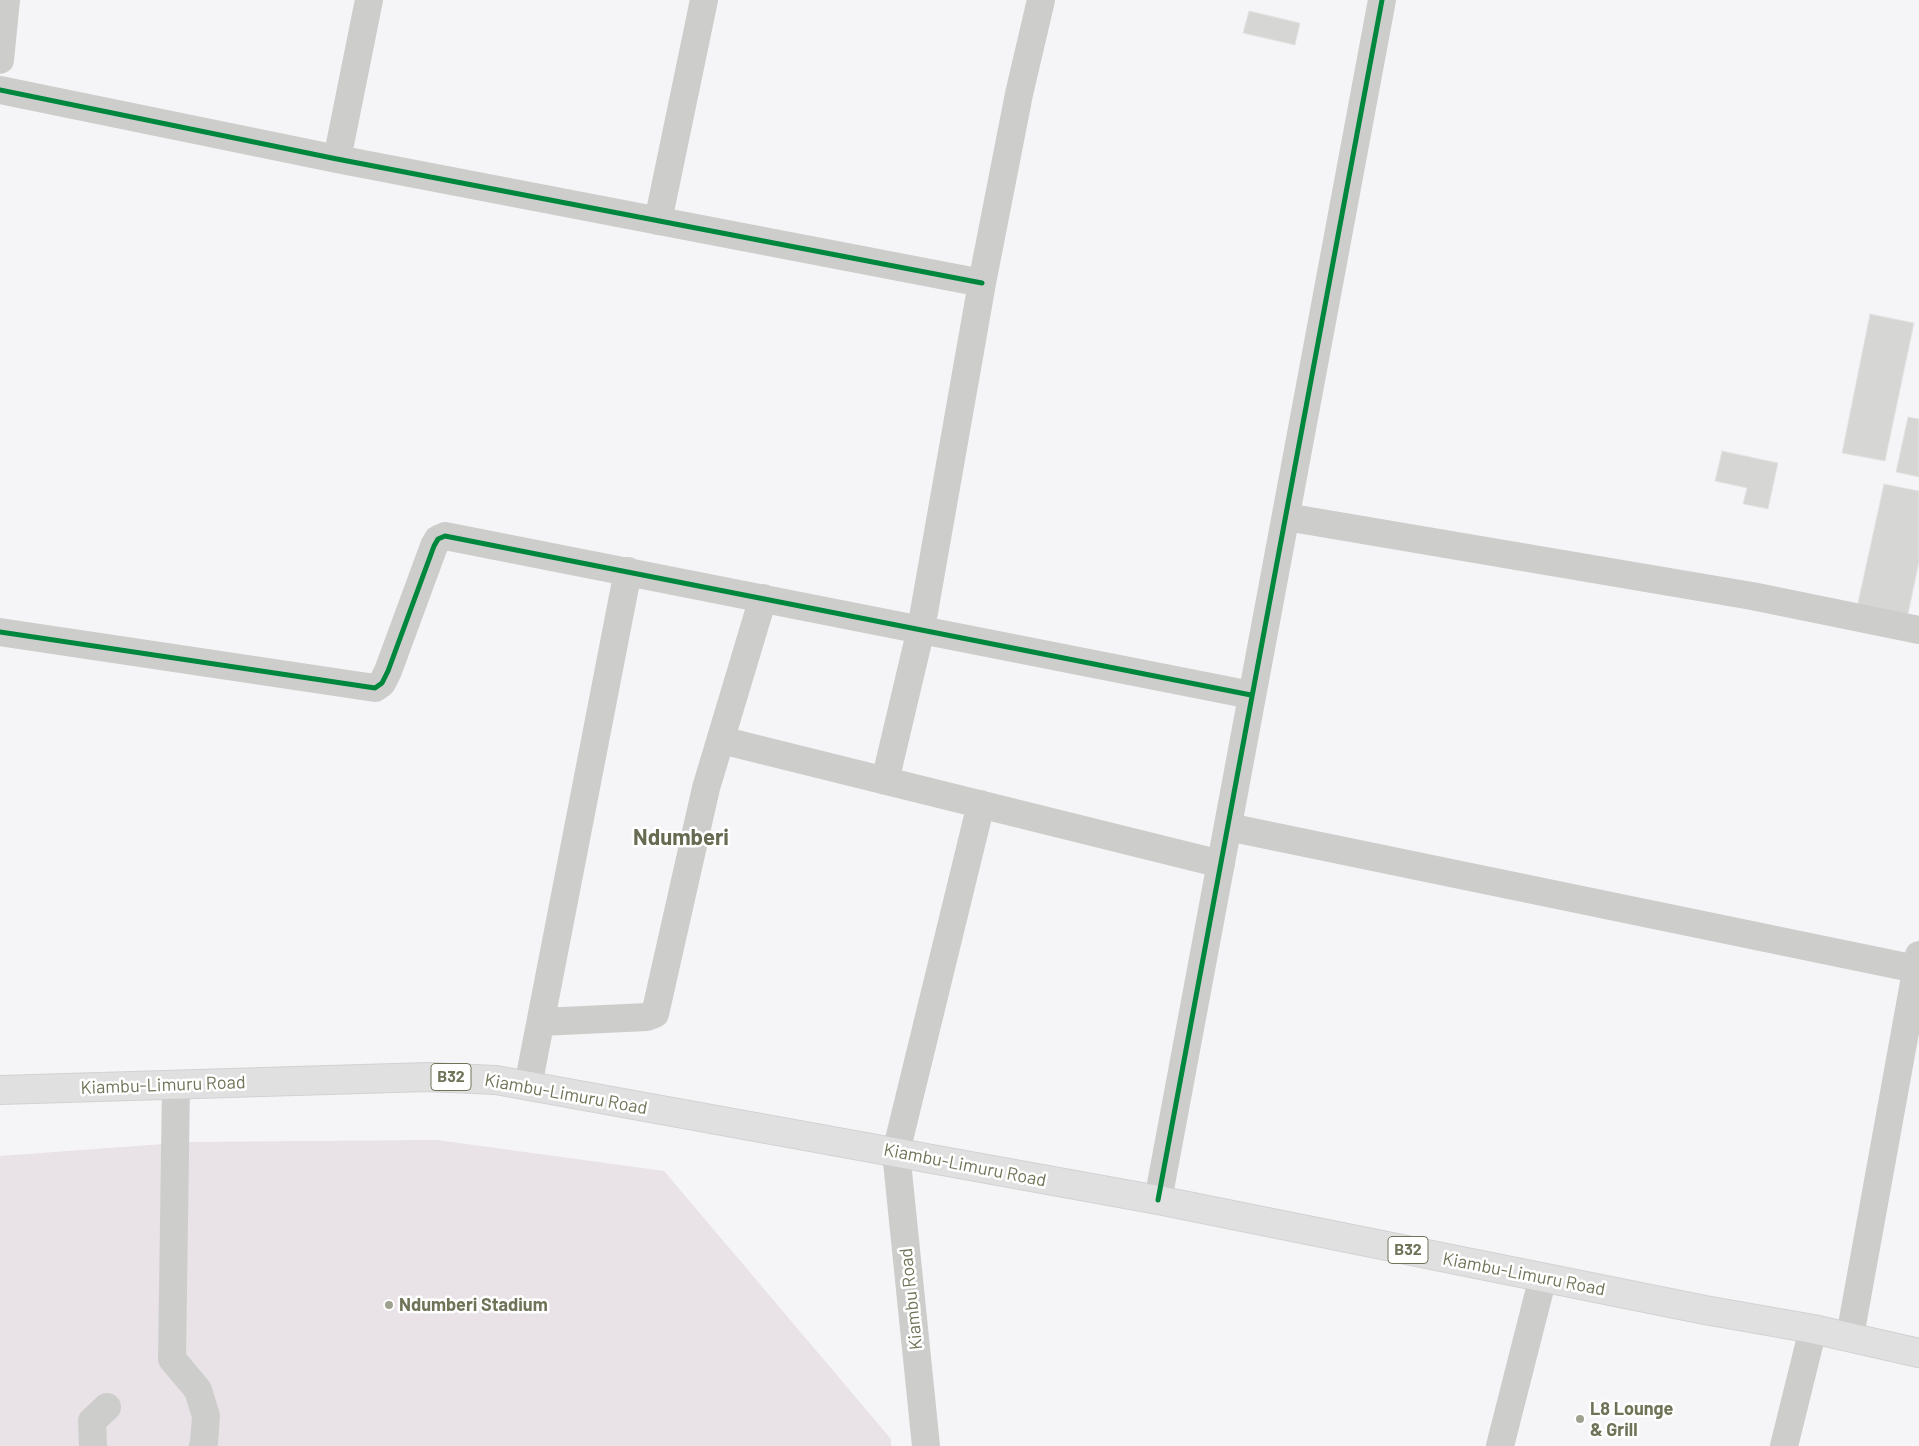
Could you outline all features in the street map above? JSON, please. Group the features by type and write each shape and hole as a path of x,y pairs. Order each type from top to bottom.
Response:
{"highway":[{"name":"Kiambu-Limuru Road","path":"0,1090 427,1077 496,1080 1158,1200 1705,1310 1850,1336 1919,1353"}],"street":[{"path":"0,60 6,0"},
{"path":"337,159 369,0"},
{"path":"658,221 704,0"},
{"path":"884,781 920,629 982,283 1019,94 1040,0"},
{"path":"1158,1200 1382,0"},
{"path":"0,90 337,159 982,283"},
{"path":"1286,517 1752,596 1919,630"},
{"path":"0,632 375,688 382,684 388,671 438,539 445,536 454,536 1252,695"},
{"path":"528,1086 628,571"},
{"path":"541,1022 647,1017 655,1014 706,788 763,598"},
{"path":"721,740 1221,864"},
{"name":"Kiambu Road","path":"926,1446 896,1152 981,804"},
{"path":"1228,827 1917,962 1850,1336"},
{"path":"176,1085 172,1359 198,1390 206,1416 203,1446"},
{"path":"1500,1446 1543,1277"},
{"path":"1784,1446 1813,1329"},
{"path":"93,1446 92,1420 107,1407"}],"shaded area":[{"name":"Ndumberi Stadium","path":"437,1140 664,1171 891,1439 891,1446 0,1446 0,1156 191,1142"}],"building":[{"path":"1249,11 1300,23 1295,45 1243,33"},
{"path":"1870,314 1914,323 1885,461 1842,453"},
{"path":"1908,417 1919,419 1919,477 1896,472"},
{"path":"1722,451 1778,463 1768,509 1743,504 1747,488 1715,481"},
{"path":"1884,484 1919,491 1919,562 1906,623 1856,612"}],"cycle path":[{"path":"1158,1200 1382,0"},
{"path":"0,90 337,159 982,283"},
{"path":"0,632 375,688 382,683 388,671 434,546 438,539 445,536 1251,695"}],"place":[{"name":"Ndumberi Stadium","path":"389,1305"},
{"name":"L8 Lounge & Grill","path":"1580,1419"}],"district":[{"name":"Ndumberi","path":"681,838"}]}
